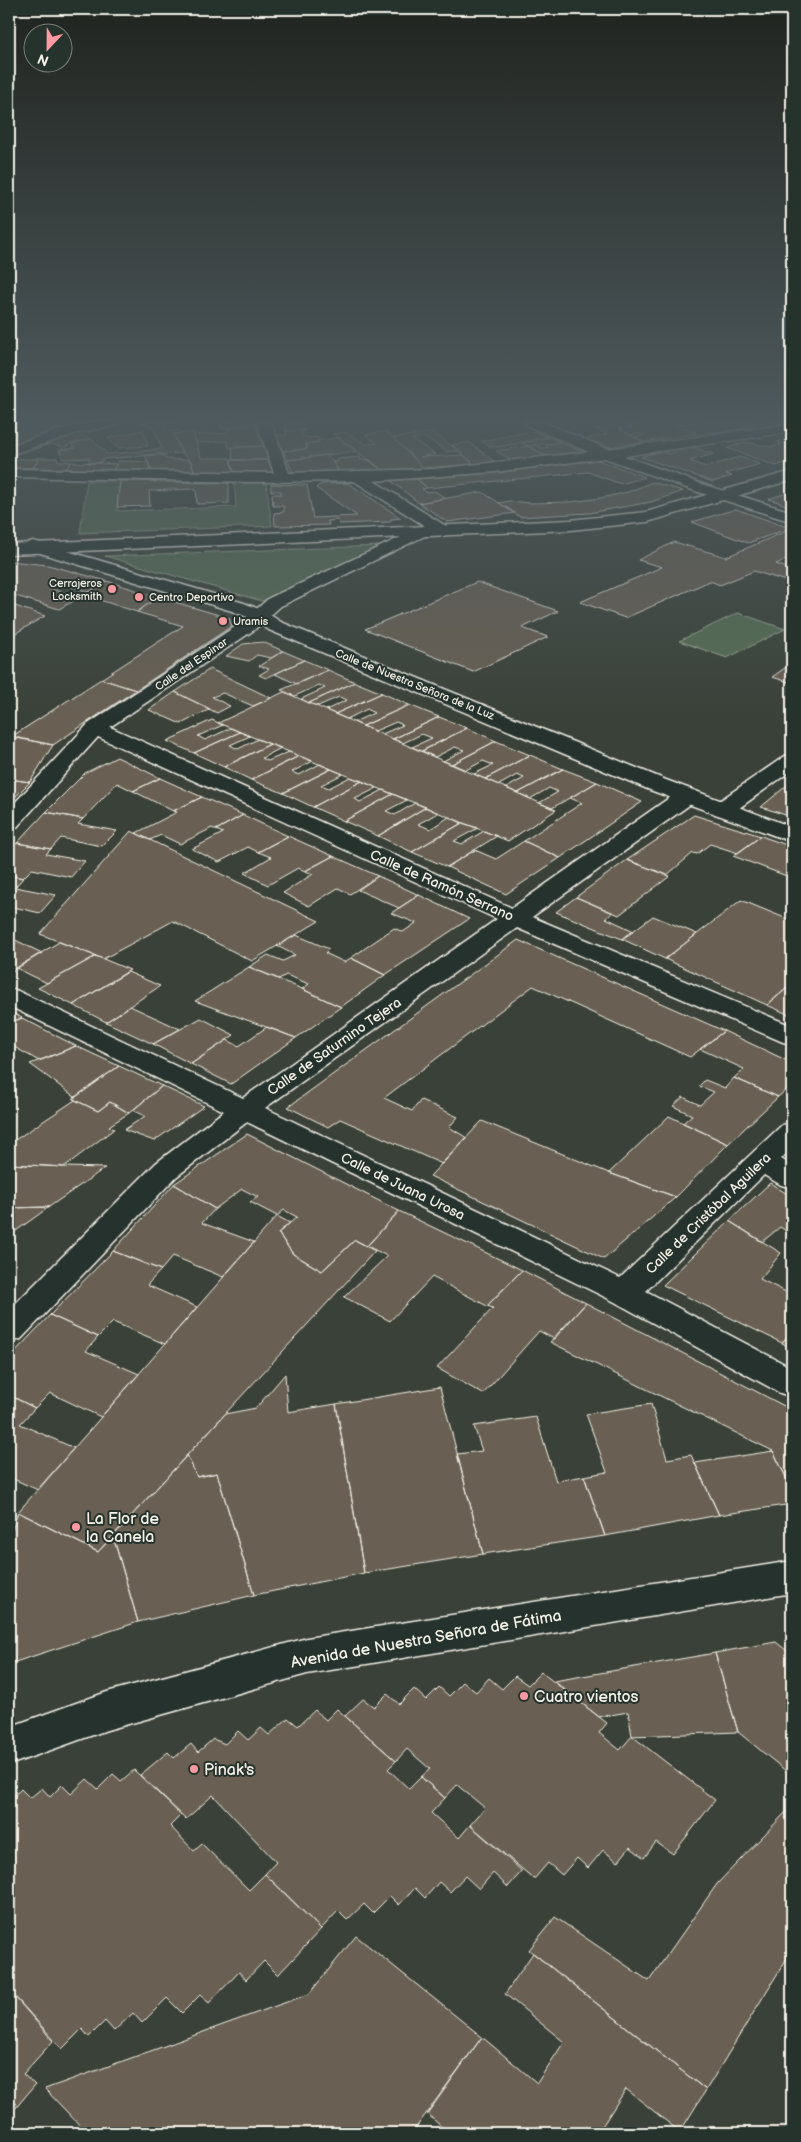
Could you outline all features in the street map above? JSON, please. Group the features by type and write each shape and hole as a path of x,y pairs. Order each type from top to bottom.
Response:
{"street":[{"path":"422,522 435,531"},
{"path":"9,548 570,526 604,522"},
{"name":"Calle del Espinar","path":"9,822 95,728 248,626 274,602 435,531"},
{"name":"Calle de Nuestra Señora de la Luz","path":"33,546 238,607 258,615 284,630 687,796 792,834"},
{"name":"Calle de Ramón Serrano","path":"95,728 514,918 792,1036"},
{"path":"723,809 792,760"},
{"name":"Calle de Saturnino Tejera","path":"9,1330 166,1170 246,1109 687,796"},
{"name":"Calle de Juana Urosa","path":"9,996 246,1109 624,1294 792,1384"},
{"name":"Calle de Cristóbal Aguilera","path":"624,1294 792,1132"},
{"path":"762,1162 792,1178"},
{"name":"Avenida de Nuestra Señora de Fátima","path":"9,1746 107,1711 307,1656 792,1577"}],"green space":[{"path":"81,522 271,522 272,526 80,533"},
{"path":"380,546 262,601 105,556"},
{"path":"738,613 785,629 727,658 679,641"}],"building":[{"path":"275,522 328,522 329,525 275,526"},
{"path":"338,522 390,522 390,522 339,524"},
{"path":"692,522 773,522 790,528 748,543"},
{"path":"791,529 792,557 776,564 792,570 792,583 754,571 720,585 710,581 625,618 580,602 662,567 638,560 674,542 726,557"},
{"path":"9,561 48,565 107,581 89,592 60,583 49,588 79,598 59,609 9,594"},
{"path":"107,581 158,597 137,612 84,595"},
{"path":"477,582 558,611 522,628 548,637 473,672 365,629"},
{"path":"158,597 229,618 232,626 136,690 101,679 183,626 137,612"},
{"path":"9,604 45,616 9,637"},
{"path":"263,642 283,651 271,658 257,655 249,661 226,656 243,644"},
{"path":"283,651 304,660 266,678 259,675 269,669 259,666"},
{"path":"304,660 328,670 297,684 275,674"},
{"path":"792,663 792,683 772,677"},
{"path":"210,669 271,698 253,706 223,693 212,697 230,706 217,713 175,692"},
{"path":"328,670 355,682 309,703 301,699 325,688 319,685 295,696 281,690"},
{"path":"101,679 136,690 53,745 11,737"},
{"path":"355,682 382,693 335,714 326,710 347,700 339,697 318,706 309,703"},
{"path":"175,692 210,709 181,724 149,710"},
{"path":"284,692 556,810 508,841 218,723"},
{"path":"382,693 409,705 363,726 354,722 374,713 367,709 347,719 335,714"},
{"path":"409,705 439,717 393,739 382,734 403,725 396,722 375,731 363,726"},
{"path":"439,717 467,728 422,751 412,747 432,738 422,734 403,743 393,739"},
{"path":"212,720 223,725 198,736 205,740 231,728 240,732 194,753 167,741"},
{"path":"467,728 496,741 452,764 443,761 464,750 455,747 435,757 422,751"},
{"path":"240,732 250,736 230,745 238,749 258,739 270,744 224,767 194,753"},
{"path":"9,736 53,745 30,782 9,779"},
{"path":"496,741 530,755 485,779 474,774 493,765 483,761 466,770 452,764"},
{"path":"270,744 281,748 262,758 268,761 289,752 299,756 251,780 224,767"},
{"path":"530,755 563,769 518,793 506,788 524,778 517,775 499,785 485,779"},
{"path":"299,756 313,761 292,772 299,775 320,764 331,769 283,793 251,780"},
{"path":"117,757 160,778 133,791 117,783 83,819 46,812 85,773"},
{"path":"331,769 343,774 321,785 329,788 350,777 362,781 313,807 283,793"},
{"path":"563,769 597,782 552,808 539,803 558,792 549,788 530,799 518,793"},
{"path":"160,778 202,797 173,811 133,791"},
{"path":"9,779 30,782 9,803"},
{"path":"362,781 377,788 355,799 360,802 383,790 393,794 344,821 313,807"},
{"path":"792,781 792,817 761,807"},
{"path":"597,782 642,802 560,858 524,841 582,803 570,798"},
{"path":"393,794 407,800 386,811 395,815 415,803 426,807 378,836 344,821"},
{"path":"202,797 243,815 216,830 212,828 180,844 161,835 150,840 136,833 177,812 173,811"},
{"path":"426,807 438,813 418,824 430,829 449,817 462,823 412,852 378,836"},
{"path":"46,812 83,819 78,824 117,831 102,846 61,838 51,849 17,843"},
{"path":"243,815 288,836 258,852 248,847 219,862 192,849 223,833 216,830"},
{"path":"694,815 761,836 738,853 710,844 697,854 693,853 667,875 627,860"},
{"path":"462,823 478,828 454,841 462,844 484,831 497,836 447,867 412,852"},
{"path":"131,831 319,921 252,961 173,921 103,959 40,934"},
{"path":"288,836 333,856 305,871 298,868 268,885 244,873 271,857 258,852"},
{"path":"761,836 792,847 792,878 733,856"},
{"path":"524,841 560,858 506,894 447,867 475,850 496,859"},
{"path":"17,843 51,849 46,854 85,861 71,877 32,869 23,878 9,875 9,850"},
{"path":"333,856 378,876 350,894 338,888 309,906 283,893 313,874 305,871"},
{"path":"627,860 670,876 619,915 576,897"},
{"path":"9,875 23,878 15,887 56,895 40,913 9,906"},
{"path":"378,876 419,895 399,908 358,890"},
{"path":"419,895 469,919 385,975 351,958 394,928 403,932 416,923 391,913"},
{"path":"576,897 613,913 606,918 634,931 622,939 556,912"},
{"path":"741,900 792,921 792,984 767,1005 665,959"},
{"path":"653,916 697,934 665,959 622,939"},
{"path":"296,935 329,949 325,953 344,962 351,958 385,975 341,1007 302,989 309,984 286,975 279,979 249,967 268,955 283,961 295,955 277,946"},
{"path":"9,937 42,953 9,973"},
{"path":"518,940 724,1031 690,1057 533,986 384,1098 412,1111 421,1100 458,1117 449,1127 467,1138 442,1164 340,1119 328,1127 288,1107"},
{"path":"59,942 96,956 47,983 16,968"},
{"path":"96,956 130,970 73,1005 38,988"},
{"path":"249,967 341,1007 296,1038 195,1001"},
{"path":"128,972 160,986 106,1022 73,1005"},
{"path":"792,984 792,1016 767,1005"},
{"path":"130,1006 180,1029 153,1044 106,1022"},
{"path":"9,1011 22,1018 9,1023"},
{"path":"22,1018 76,1046 39,1061 9,1044 9,1023"},
{"path":"201,1018 234,1035 191,1064 153,1044"},
{"path":"267,1027 296,1038 231,1084 191,1064 227,1040 239,1046"},
{"path":"724,1031 792,1063 792,1085 778,1097 734,1078 744,1069 700,1049"},
{"path":"76,1046 119,1066 75,1097 30,1064"},
{"path":"119,1066 162,1086 129,1113 110,1102 98,1111 73,1099"},
{"path":"734,1078 778,1097 728,1144 683,1123 692,1115 673,1106 683,1097 700,1105 714,1092 699,1086 705,1080 725,1088"},
{"path":"162,1086 204,1106 154,1141 124,1130 145,1116 133,1110"},
{"path":"75,1100 98,1111 110,1102 129,1113 109,1126 114,1129 64,1167 9,1164 9,1144"},
{"path":"669,1116 728,1144 676,1197 609,1173"},
{"path":"482,1121 609,1173 676,1197 604,1259 430,1176"},
{"path":"247,1134 399,1211 367,1246 355,1240 322,1271 293,1254 278,1233 297,1217 284,1210 277,1216 250,1202 258,1197 242,1189 215,1209 174,1184"},
{"path":"9,1164 105,1168 49,1207 9,1208"},
{"path":"770,1183 792,1197 792,1235 780,1227 762,1242 729,1221"},
{"path":"174,1184 215,1209 202,1223 254,1242 223,1277 173,1256 161,1270 113,1251"},
{"path":"49,1207 9,1236 9,1208"},
{"path":"399,1211 522,1270 487,1306 432,1277 390,1321 344,1297 387,1256 367,1246"},
{"path":"277,1216 290,1223 278,1233 293,1254 322,1271 355,1240 375,1251 98,1552 18,1512"},
{"path":"729,1221 781,1253 760,1279 792,1295 792,1331 782,1343 663,1285"},
{"path":"113,1251 161,1270 147,1285 197,1307 165,1344 113,1322 98,1337 50,1315"},
{"path":"522,1270 586,1303 554,1339 539,1331 483,1394 437,1368 493,1308 487,1306"},
{"path":"586,1303 792,1410 792,1489 773,1451 550,1342"},
{"path":"50,1315 98,1337 86,1351 139,1374 101,1417 50,1393 35,1408 9,1395 9,1358"},
{"path":"792,1331 792,1348 782,1343"},
{"path":"285,1374 288,1412 336,1404 364,1573 254,1595 217,1473 197,1477 187,1455 225,1414 256,1408"},
{"path":"440,1387 483,1554 364,1573 336,1404"},
{"path":"9,1395 35,1408 20,1424 74,1448 38,1490 9,1477"},
{"path":"651,1404 667,1459 691,1455 719,1515 605,1536 584,1476 607,1472 586,1414"},
{"path":"536,1417 556,1481 584,1476 605,1536 483,1554 457,1454 482,1451 474,1426"},
{"path":"773,1451 792,1489 792,1504 719,1515 695,1463"},
{"path":"187,1455 197,1477 217,1473 254,1595 138,1622 113,1536"},
{"path":"18,1512 98,1552 113,1536 138,1622 9,1664 9,1540"},
{"path":"776,1642 792,1655 792,1776 738,1732 715,1653"},
{"path":"715,1653 738,1732 632,1736 628,1712 599,1717 554,1681"},
{"path":"541,1672 607,1723 599,1733 620,1750 632,1736 715,1800 673,1854 656,1842 644,1858 630,1847 618,1862 603,1850 588,1868 577,1858 562,1875 548,1863 534,1879 470,1825 485,1808 457,1785 445,1798 421,1777 430,1769 407,1749 396,1761 345,1716 363,1699 374,1707 387,1694 399,1704 414,1689 426,1700 439,1687 449,1696 463,1682 476,1692 489,1678 502,1689 515,1676 528,1685"},
{"path":"337,1709 396,1761 388,1769 409,1789 421,1777 445,1798 431,1813 459,1838 470,1825 522,1871 508,1887 493,1873 479,1889 465,1876 450,1892 439,1882 425,1898 415,1888 399,1905 390,1896 373,1913 364,1904 347,1920 338,1911 321,1929 265,1874 276,1862 213,1795 186,1819 140,1775 168,1752 174,1758 191,1744 198,1752 213,1739 225,1744 238,1731 248,1740 261,1728 269,1735 288,1718 298,1726 315,1710 326,1720"},
{"path":"134,1770 181,1815 170,1826 194,1851 202,1844 249,1890 265,1874 321,1929 278,1975 264,1961 246,1980 239,1972 209,2003 200,1995 182,2013 167,1998 142,2023 133,2013 114,2031 105,2021 89,2037 82,2029 62,2049 9,1990 9,1800 21,1789 30,1798 42,1788 50,1797 62,1785 71,1794 87,1779 98,1789 113,1774 121,1781"},
{"path":"787,1811 792,1816 792,1950 706,2090 529,1950 555,1917 649,1981 717,1884"},
{"path":"356,1936 482,2037 412,2133 87,2133 45,2089 309,1994"},
{"path":"533,1953 706,2090 680,2132 626,2089 601,2128 607,2133 449,2133 427,2114 482,2037 537,2083 564,2042 505,1994"},
{"path":"9,1990 53,2041 23,2074 35,2085 9,2116"}],"place":[{"name":"Cerrajeros Locksmith","path":"112,589"},
{"name":"Centro Deportivo","path":"139,597"},
{"name":"Uramis","path":"223,621"},
{"name":"La Flor de la Canela","path":"76,1527"},
{"name":"Cuatro vientos","path":"524,1696"},
{"name":"Pinak's","path":"194,1769"}]}
